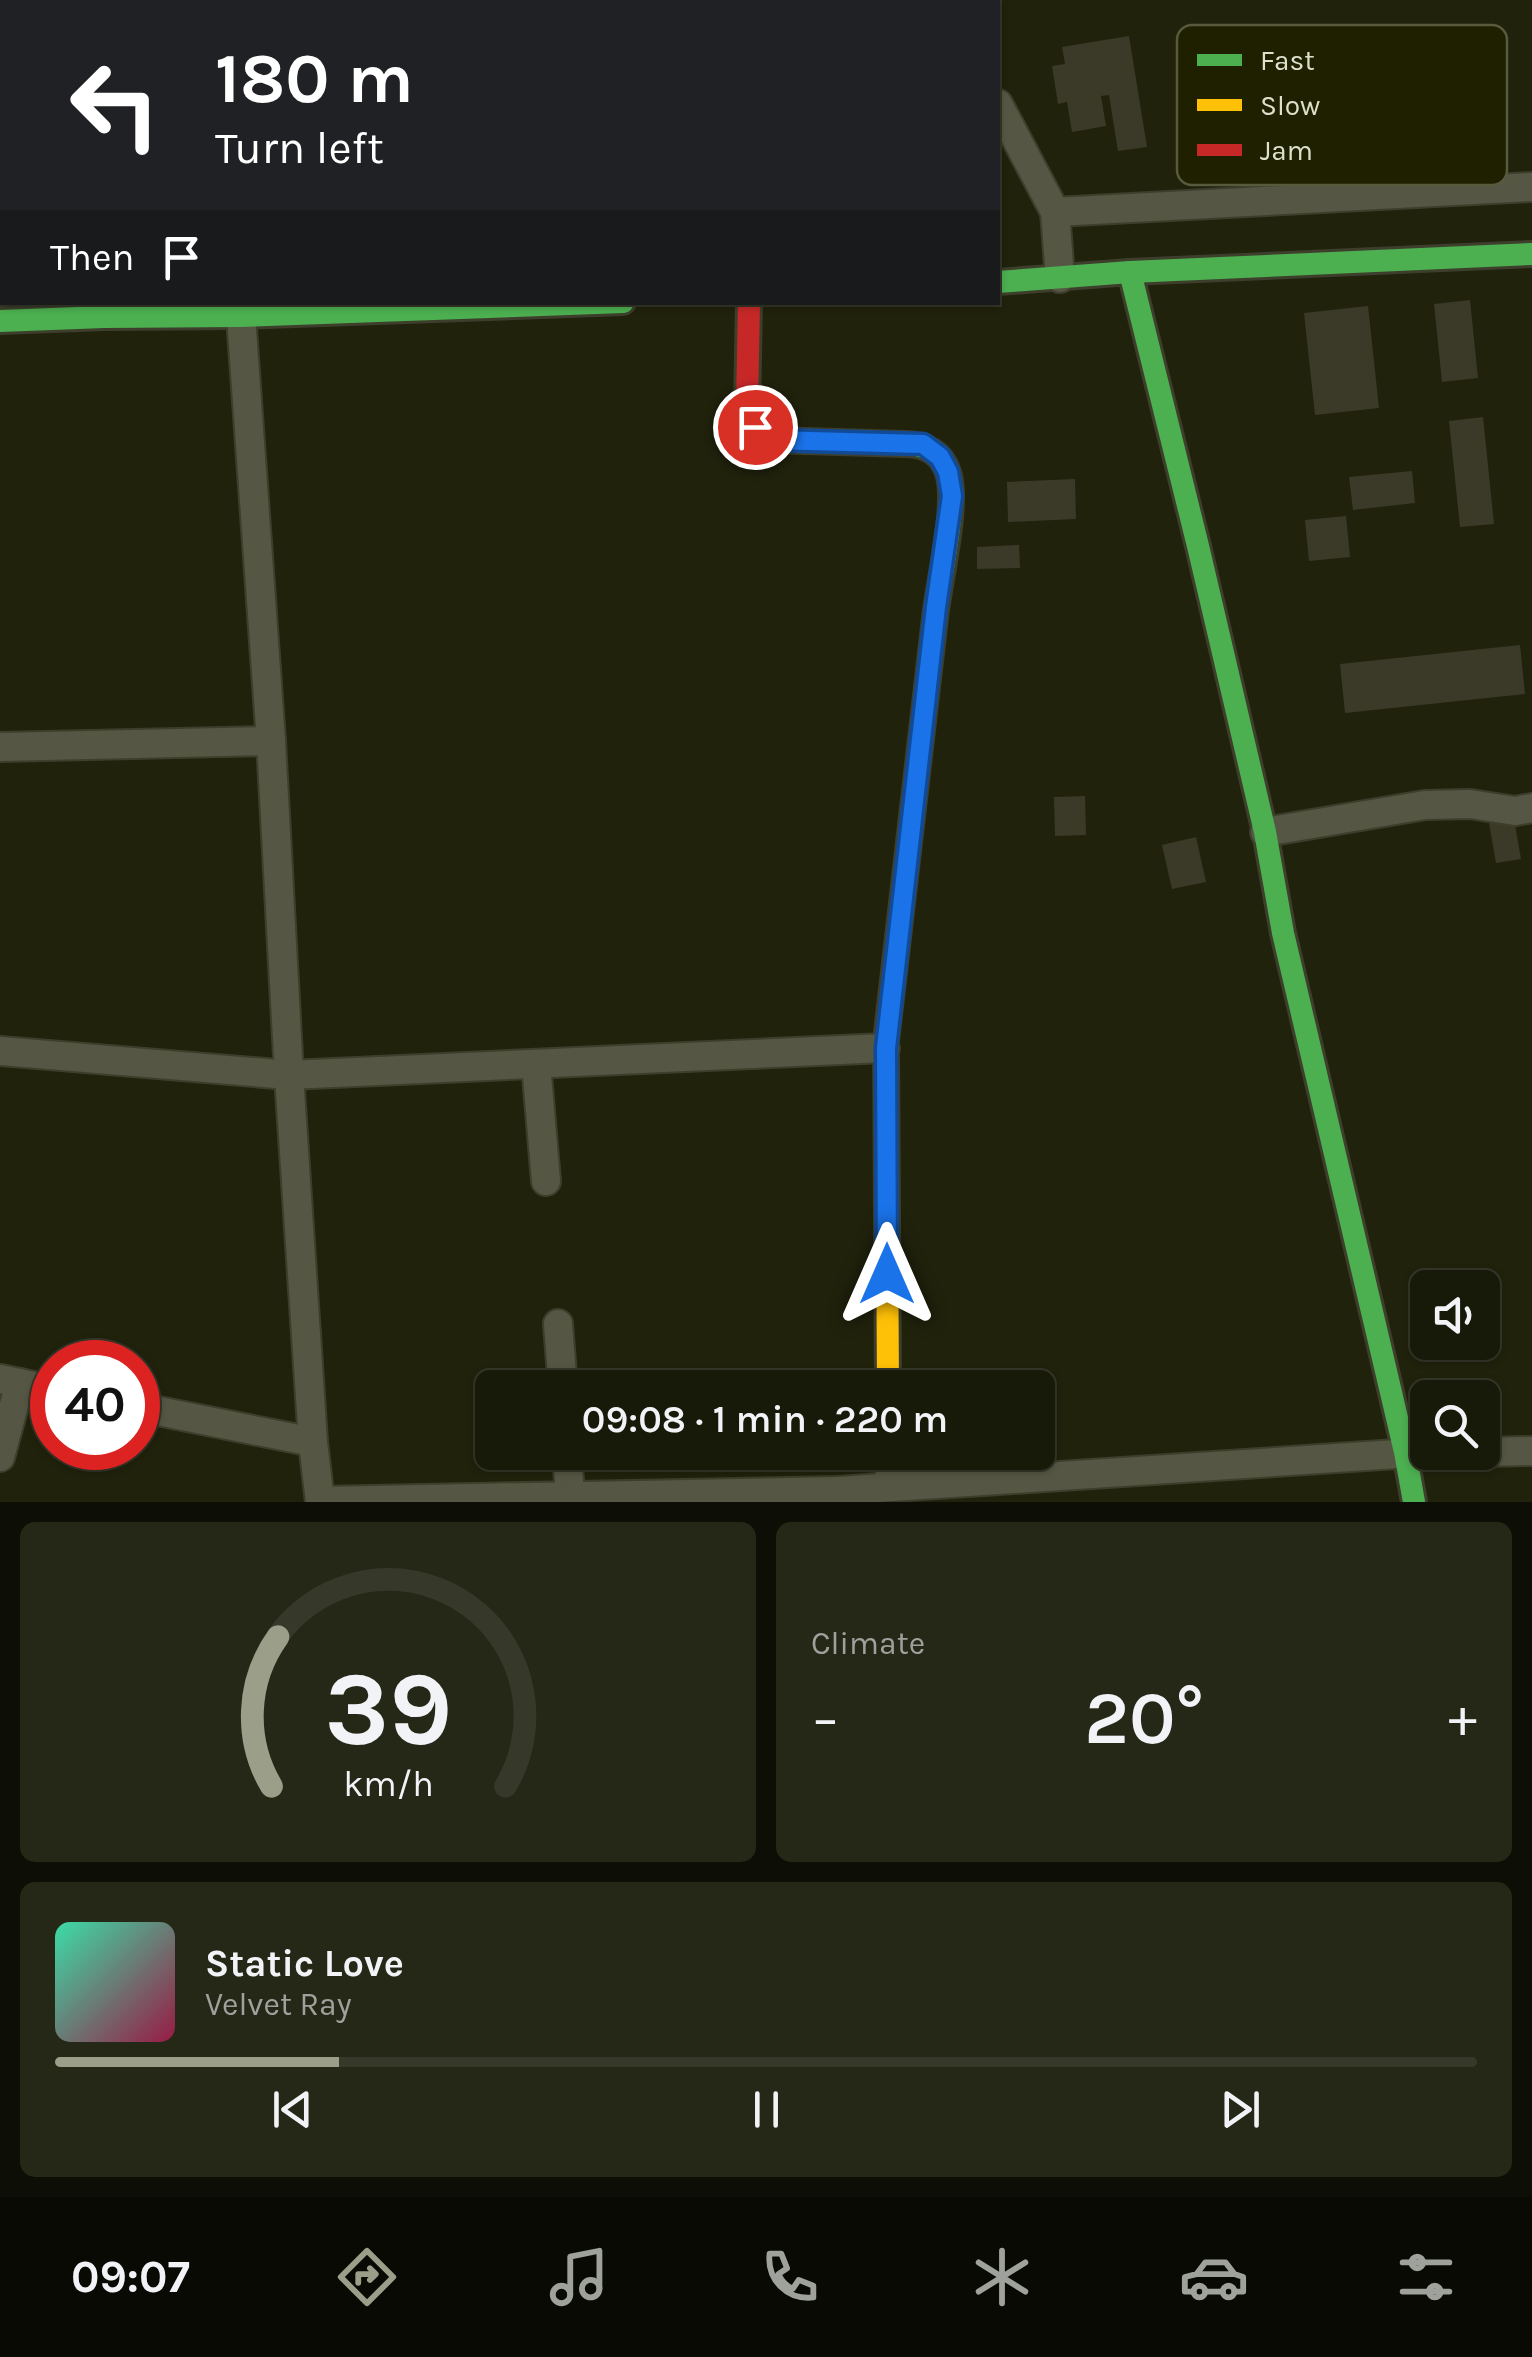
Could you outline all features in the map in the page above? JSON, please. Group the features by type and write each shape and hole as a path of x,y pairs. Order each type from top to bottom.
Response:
{"street":[{"path":"1000,108 1055,212 1060,278"},
{"path":"1055,212 1532,187"},
{"path":"1000,282 1130,272 1532,254"},
{"path":"1130,272 1265,832 1283,933 1410,1429"},
{"path":"0,321 104,310 482,305"},
{"path":"749,305 747,406 755,427 772,440 923,444 940,457 948,472 952,496 886,1048 888,1370"},
{"path":"240,309 271,741 313,1442 320,1501 838,1496 890,1487 1410,1452"},
{"path":"0,747 271,741"},
{"path":"1265,832 1425,805 1470,804 1515,811 1532,808"},
{"path":"0,1052 289,1075 886,1048"},
{"path":"536,1064 546,1181"},
{"path":"558,1324 562,1370"},
{"path":"0,1457 10,1381"},
{"path":"160,1411 313,1442"},
{"path":"1500,1452 1532,1451"},
{"path":"568,1470 570,1496"},
{"path":"889,1470 890,1487"},
{"path":"1414,1502 1415,1470"}],"building":[{"path":"1129,36 1147,147 1118,151 1109,95 1101,96 1106,126 1072,132 1067,102 1058,104 1052,66 1065,64 1062,47"},
{"path":"1470,300 1478,378 1442,382 1434,304"},
{"path":"1368,306 1379,408 1315,415 1304,313"},
{"path":"1483,417 1494,524 1460,527 1449,421"},
{"path":"1412,471 1415,503 1353,510 1349,477"},
{"path":"1075,479 1076,519 1008,522 1007,482"},
{"path":"1346,516 1350,557 1309,561 1305,520"},
{"path":"1019,545 1020,568 977,569 977,547"},
{"path":"1520,645 1525,694 1345,713 1340,664"},
{"path":"1085,796 1086,835 1055,836 1054,797"},
{"path":"1514,819 1521,859 1496,863 1489,823"},
{"path":"1196,837 1206,882 1172,889 1162,845"}],"traffic: fast":[{"path":"1000,282 1130,272 1532,254"},
{"path":"1130,272 1265,832 1283,933 1414,1502"},
{"path":"0,321 541,305"},
{"path":"886,1041 951,507 949,476 943,461 926,448 904,444"}],"traffic: slow":[{"path":"886,1041 888,1370"}],"traffic: jam":[{"path":"749,305 747,407 755,427 772,440 904,444"}],"route":[{"path":"755,427 772,440 923,444 940,457 948,472 952,496 886,1048 887,1274"}]}
